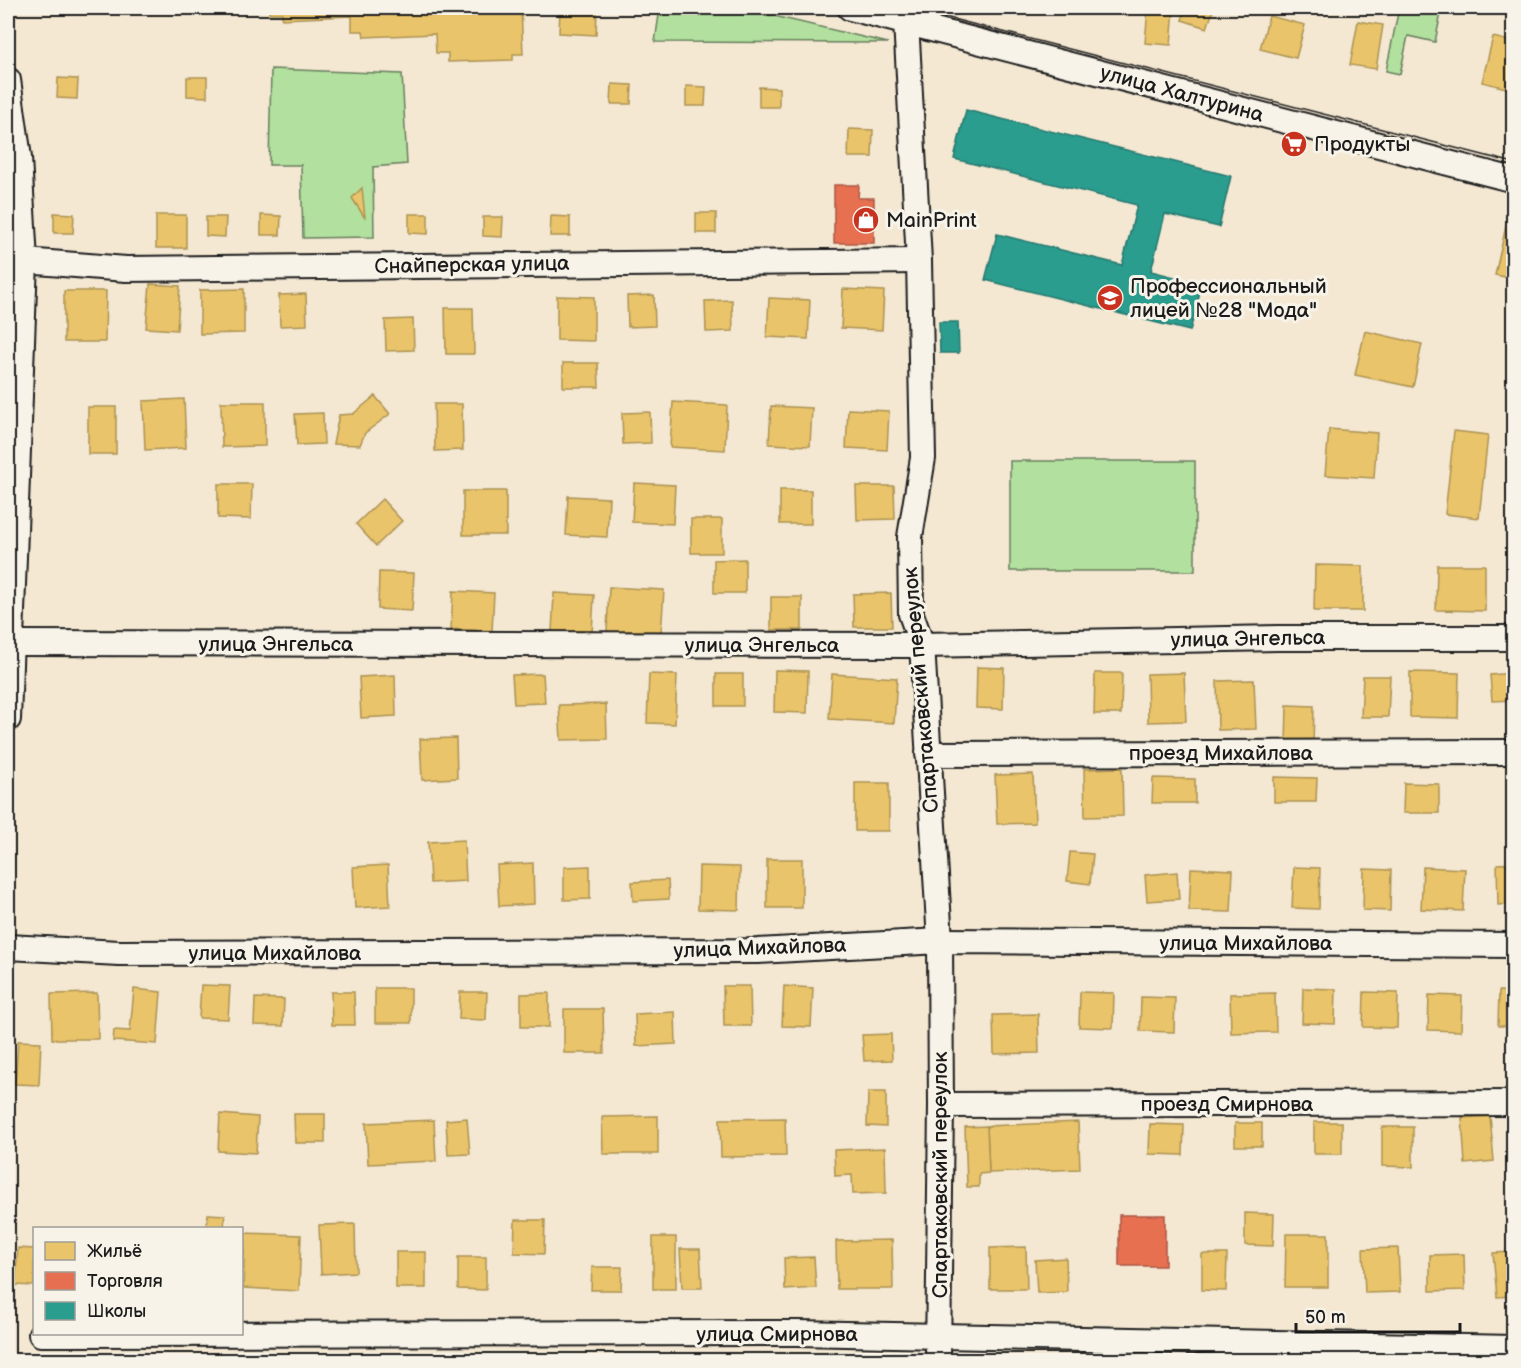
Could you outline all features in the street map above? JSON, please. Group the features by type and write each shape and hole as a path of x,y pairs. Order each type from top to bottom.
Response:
{"street":[{"name":"улица Халтурина","path":"850,8 1514,180"},
{"name":"Спартаковский переулок","path":"906,21 919,261 923,458 910,537 911,614 922,645 940,941 938,1360"},
{"path":"8,80 19,158 25,261 8,719"},
{"name":"Снайперская улица","path":"25,261 126,269 919,261"},
{"name":"улица Энгельса","path":"11,643 922,645 1266,638 1514,638"},
{"name":"проезд Михайлова","path":"928,754 1514,752"},
{"name":"улица Михайлова","path":"8,947 118,953 746,951 940,941 1514,945"},
{"name":"проезд Смирнова","path":"941,1105 1514,1103"},
{"name":"улица Смирнова","path":"243,1334 798,1333 1514,1348"}],"green space":[{"path":"660,8 740,8 888,43 655,42"},
{"path":"1399,8 1418,8 1441,13 1435,42 1408,36 1400,74 1386,71"},
{"path":"271,69 402,74 407,164 373,167 374,237 303,238 301,165 269,165"},
{"path":"1010,461 1195,461 1195,571 1010,571"}],"building: Жильё":[{"path":"269,8 521,8 523,54 513,54 513,60 448,62 448,53 436,53 435,34 364,37 363,31 352,31 352,16 282,19 282,13 269,13"},
{"path":"560,8 597,10 596,35 559,33"},
{"path":"1148,8 1174,8 1171,45 1145,43"},
{"path":"1186,8 1214,8 1207,28 1182,20"},
{"path":"1269,16 1305,25 1296,58 1260,49"},
{"path":"1358,21 1383,25 1376,69 1350,65"},
{"path":"1493,37 1514,42 1514,90 1482,82"},
{"path":"187,77 207,77 207,97 187,96"},
{"path":"58,78 78,79 77,99 57,98"},
{"path":"612,84 632,85 631,104 611,104"},
{"path":"686,86 706,87 705,106 686,106"},
{"path":"759,87 779,88 779,107 759,107"},
{"path":"849,129 873,130 872,157 848,157"},
{"path":"362,188 365,218 352,198"},
{"path":"54,213 74,214 73,233 54,233"},
{"path":"696,213 716,213 716,233 696,233"},
{"path":"409,214 428,214 428,234 409,233"},
{"path":"156,215 186,215 186,248 156,248"},
{"path":"261,215 281,216 280,235 261,235"},
{"path":"551,216 570,217 570,236 550,236"},
{"path":"206,217 226,217 225,237 206,236"},
{"path":"483,217 503,217 502,237 483,236"},
{"path":"1508,217 1514,219 1514,279 1495,275"},
{"path":"150,284 180,286 177,330 146,328"},
{"path":"244,289 244,333 200,334 200,290"},
{"path":"843,289 884,291 882,330 841,328"},
{"path":"64,291 106,291 105,342 64,342"},
{"path":"306,294 307,325 280,326 279,295"},
{"path":"654,295 655,326 628,327 627,296"},
{"path":"557,296 594,297 594,341 557,340"},
{"path":"769,298 810,300 808,339 767,337"},
{"path":"732,300 733,331 706,332 705,301"},
{"path":"445,308 473,308 474,354 446,354"},
{"path":"413,319 414,350 386,351 385,320"},
{"path":"1365,331 1422,344 1413,387 1355,375"},
{"path":"563,363 598,363 599,387 563,387"},
{"path":"375,396 390,414 365,433 360,445 333,444 339,415 353,414"},
{"path":"184,399 186,448 145,450 143,401"},
{"path":"221,402 265,402 265,446 222,447"},
{"path":"673,402 727,405 725,450 670,447"},
{"path":"434,404 462,404 463,450 435,451"},
{"path":"771,406 812,408 810,446 769,444"},
{"path":"88,407 116,407 116,454 88,454"},
{"path":"848,409 889,411 887,450 846,448"},
{"path":"650,412 651,443 623,444 622,413"},
{"path":"323,413 324,444 297,445 295,414"},
{"path":"1329,429 1377,433 1374,478 1325,475"},
{"path":"1454,431 1488,435 1479,518 1445,514"},
{"path":"634,483 675,485 673,524 632,522"},
{"path":"218,484 252,484 251,519 218,518"},
{"path":"856,486 894,486 895,519 857,520"},
{"path":"780,490 811,490 811,524 780,524"},
{"path":"463,491 506,491 506,535 463,535"},
{"path":"568,496 609,498 607,537 566,535"},
{"path":"382,499 402,521 376,546 356,524"},
{"path":"691,519 722,519 722,553 691,553"},
{"path":"745,559 745,593 714,593 714,560"},
{"path":"1315,565 1363,566 1363,611 1314,611"},
{"path":"1437,565 1485,565 1485,611 1436,610"},
{"path":"379,572 414,573 412,611 378,609"},
{"path":"609,587 664,590 661,635 607,632"},
{"path":"453,591 494,593 492,631 451,629"},
{"path":"554,593 594,595 592,634 552,632"},
{"path":"891,593 892,627 854,627 853,594"},
{"path":"771,597 802,597 802,630 771,630"},
{"path":"977,667 1004,668 1003,709 976,708"},
{"path":"775,670 808,671 807,713 774,712"},
{"path":"1410,672 1459,673 1458,718 1410,717"},
{"path":"1095,673 1122,673 1121,714 1094,714"},
{"path":"1184,673 1186,721 1148,722 1147,674"},
{"path":"1514,673 1514,700 1492,701 1490,675"},
{"path":"543,674 545,703 514,704 512,675"},
{"path":"649,674 677,675 675,724 647,723"},
{"path":"716,674 743,674 743,706 716,706"},
{"path":"832,674 897,678 894,723 829,719"},
{"path":"395,675 396,716 361,718 359,677"},
{"path":"1363,676 1390,676 1388,717 1361,717"},
{"path":"1254,680 1256,729 1218,730 1217,681"},
{"path":"606,704 607,739 561,740 559,705"},
{"path":"1287,705 1314,706 1313,747 1286,746"},
{"path":"456,738 457,778 422,780 420,739"},
{"path":"1122,768 1123,816 1085,817 1084,769"},
{"path":"1033,774 1035,823 997,824 995,775"},
{"path":"1274,777 1317,778 1316,802 1274,802"},
{"path":"1153,778 1195,779 1195,803 1152,803"},
{"path":"855,783 889,783 889,831 855,831"},
{"path":"1404,783 1439,784 1439,813 1403,813"},
{"path":"464,840 466,881 430,883 428,842"},
{"path":"1070,852 1093,854 1090,884 1067,881"},
{"path":"767,859 802,859 802,908 767,908"},
{"path":"533,863 534,904 499,906 497,865"},
{"path":"1514,863 1514,904 1498,905 1497,864"},
{"path":"388,865 390,906 355,908 353,867"},
{"path":"590,866 590,899 564,900 564,867"},
{"path":"699,866 740,867 739,910 698,909"},
{"path":"1294,867 1320,868 1319,909 1292,908"},
{"path":"1423,867 1465,869 1463,911 1421,909"},
{"path":"1191,868 1233,870 1231,912 1189,911"},
{"path":"1364,869 1391,870 1390,911 1363,910"},
{"path":"1177,872 1179,899 1147,901 1145,875"},
{"path":"668,880 669,899 633,901 632,882"},
{"path":"201,985 230,986 228,1019 199,1018"},
{"path":"723,986 750,986 751,1026 724,1026"},
{"path":"784,986 813,988 811,1027 782,1026"},
{"path":"375,988 411,988 411,1023 375,1023"},
{"path":"1303,988 1336,989 1335,1024 1302,1023"},
{"path":"134,989 161,992 157,1044 113,1041 114,1030 130,1031"},
{"path":"1499,991 1514,992 1514,1026 1498,1026"},
{"path":"331,992 354,992 355,1025 332,1025"},
{"path":"460,992 487,992 486,1020 459,1019"},
{"path":"1080,992 1114,993 1113,1028 1079,1027"},
{"path":"1364,992 1398,993 1397,1028 1363,1027"},
{"path":"97,993 98,1039 52,1039 51,994"},
{"path":"549,993 549,1027 521,1027 521,994"},
{"path":"1275,993 1276,1032 1231,1033 1230,994"},
{"path":"1429,995 1462,996 1461,1031 1428,1030"},
{"path":"1141,997 1175,998 1174,1032 1140,1031"},
{"path":"255,998 284,999 283,1026 254,1025"},
{"path":"564,1009 603,1009 604,1053 564,1053"},
{"path":"675,1012 676,1044 636,1046 635,1014"},
{"path":"1038,1014 1039,1053 994,1054 993,1015"},
{"path":"891,1034 892,1060 864,1061 862,1035"},
{"path":"18,1041 41,1042 39,1085 15,1084"},
{"path":"868,1092 886,1092 886,1127 867,1126"},
{"path":"220,1114 258,1117 256,1153 218,1151"},
{"path":"294,1114 325,1114 325,1143 295,1143"},
{"path":"658,1116 658,1154 603,1154 602,1117"},
{"path":"1490,1116 1494,1161 1465,1164 1462,1118"},
{"path":"467,1118 470,1154 448,1155 446,1120"},
{"path":"785,1118 786,1156 721,1157 720,1119"},
{"path":"434,1120 436,1161 368,1164 366,1123"},
{"path":"1078,1122 1080,1169 989,1173 987,1126"},
{"path":"1314,1122 1342,1122 1342,1154 1314,1154"},
{"path":"1235,1123 1262,1123 1262,1146 1235,1146"},
{"path":"1150,1124 1184,1125 1183,1155 1149,1154"},
{"path":"987,1126 989,1173 979,1174 979,1187 967,1187 965,1127"},
{"path":"1382,1127 1413,1127 1413,1167 1382,1166"},
{"path":"885,1148 886,1193 853,1194 852,1175 835,1176 834,1150"},
{"path":"1245,1213 1274,1214 1273,1246 1245,1245"},
{"path":"208,1214 225,1215 224,1227 206,1227"},
{"path":"515,1220 545,1220 544,1254 514,1253"},
{"path":"355,1224 356,1272 321,1274 319,1225"},
{"path":"245,1233 301,1235 299,1291 243,1288"},
{"path":"1286,1234 1328,1234 1328,1287 1285,1287"},
{"path":"653,1237 676,1237 676,1289 653,1289"},
{"path":"892,1240 893,1289 837,1289 836,1241"},
{"path":"1026,1247 1027,1289 990,1289 990,1248"},
{"path":"18,1248 33,1249 33,1286 15,1285"},
{"path":"1398,1248 1400,1292 1365,1293 1363,1249"},
{"path":"680,1249 700,1249 702,1288 682,1288"},
{"path":"396,1252 426,1252 426,1288 396,1288"},
{"path":"1514,1252 1514,1296 1497,1297 1493,1253"},
{"path":"1202,1254 1227,1254 1226,1291 1202,1290"},
{"path":"1464,1254 1465,1290 1430,1291 1430,1255"},
{"path":"458,1257 486,1257 486,1290 458,1289"},
{"path":"814,1257 816,1288 785,1290 784,1258"},
{"path":"1066,1258 1067,1292 1037,1293 1035,1260"},
{"path":"592,1267 622,1267 621,1290 591,1290"}],"building: Торговля":[{"name":"Продукты","path":"1289,135 1301,136 1299,154 1287,152"},
{"path":"834,185 859,185 858,198 874,198 874,243 834,243"},
{"path":"1119,1215 1165,1215 1165,1266 1119,1266"}],"building: Школы":[{"path":"966,110 1231,176 1219,227 1165,214 1151,271 1202,284 1190,331 985,280 997,234 1122,265 1137,205 954,159"},
{"path":"939,322 958,322 959,353 940,353"}],"tram line":[{"path":"910,8 1514,163"}],"place":[{"name":"Продукты","path":"1294,144"},
{"name":"MainPrint","path":"866,220"},
{"name":"Профессиональный лицей №28 \"Мода\"","path":"1110,298"}]}
